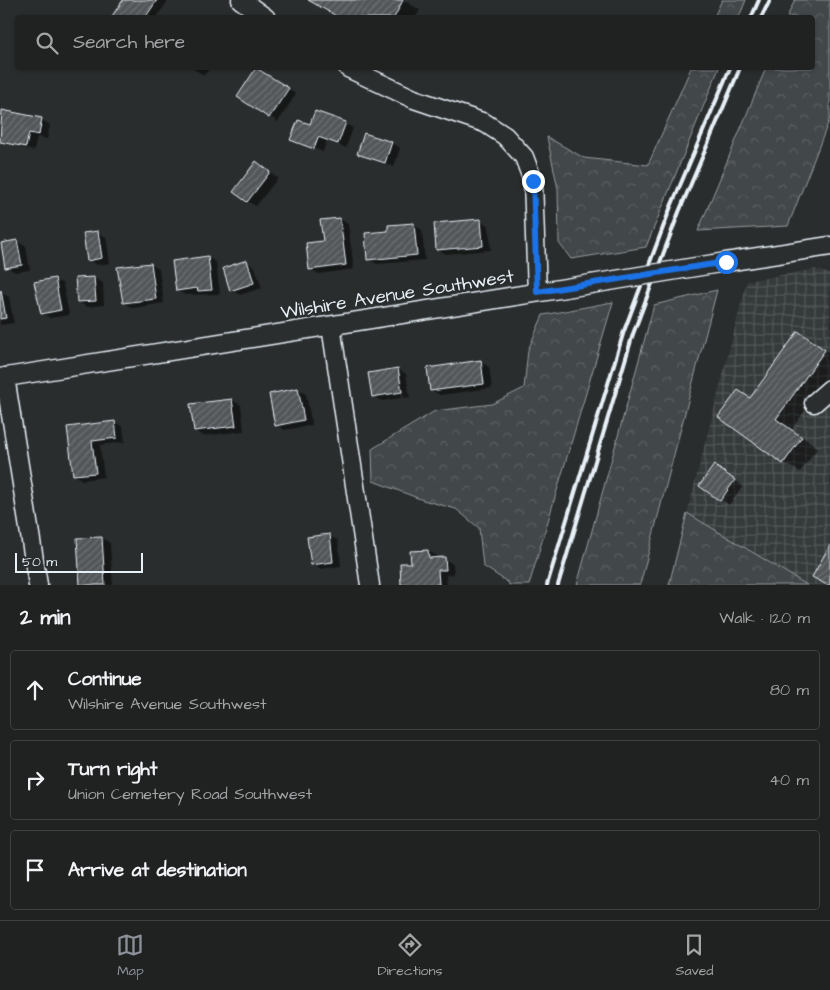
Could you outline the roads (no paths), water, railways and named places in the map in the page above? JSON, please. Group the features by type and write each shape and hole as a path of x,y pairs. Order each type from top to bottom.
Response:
{"street":[{"path":"241,0 262,15"},
{"path":"352,70 414,99 485,123 505,136 524,157 533,181 537,292"},
{"name":"Wilshire Avenue Southwest","path":"2,377 830,246"},
{"path":"332,326 370,585"},
{"path":"2,377 38,585"},
{"path":"814,403 830,389"}],"railway":[{"path":"752,15 759,0"},
{"path":"762,15 770,0"},
{"path":"547,585 624,331 670,209 729,70"},
{"path":"558,585 633,334 679,212 739,70"}]}
